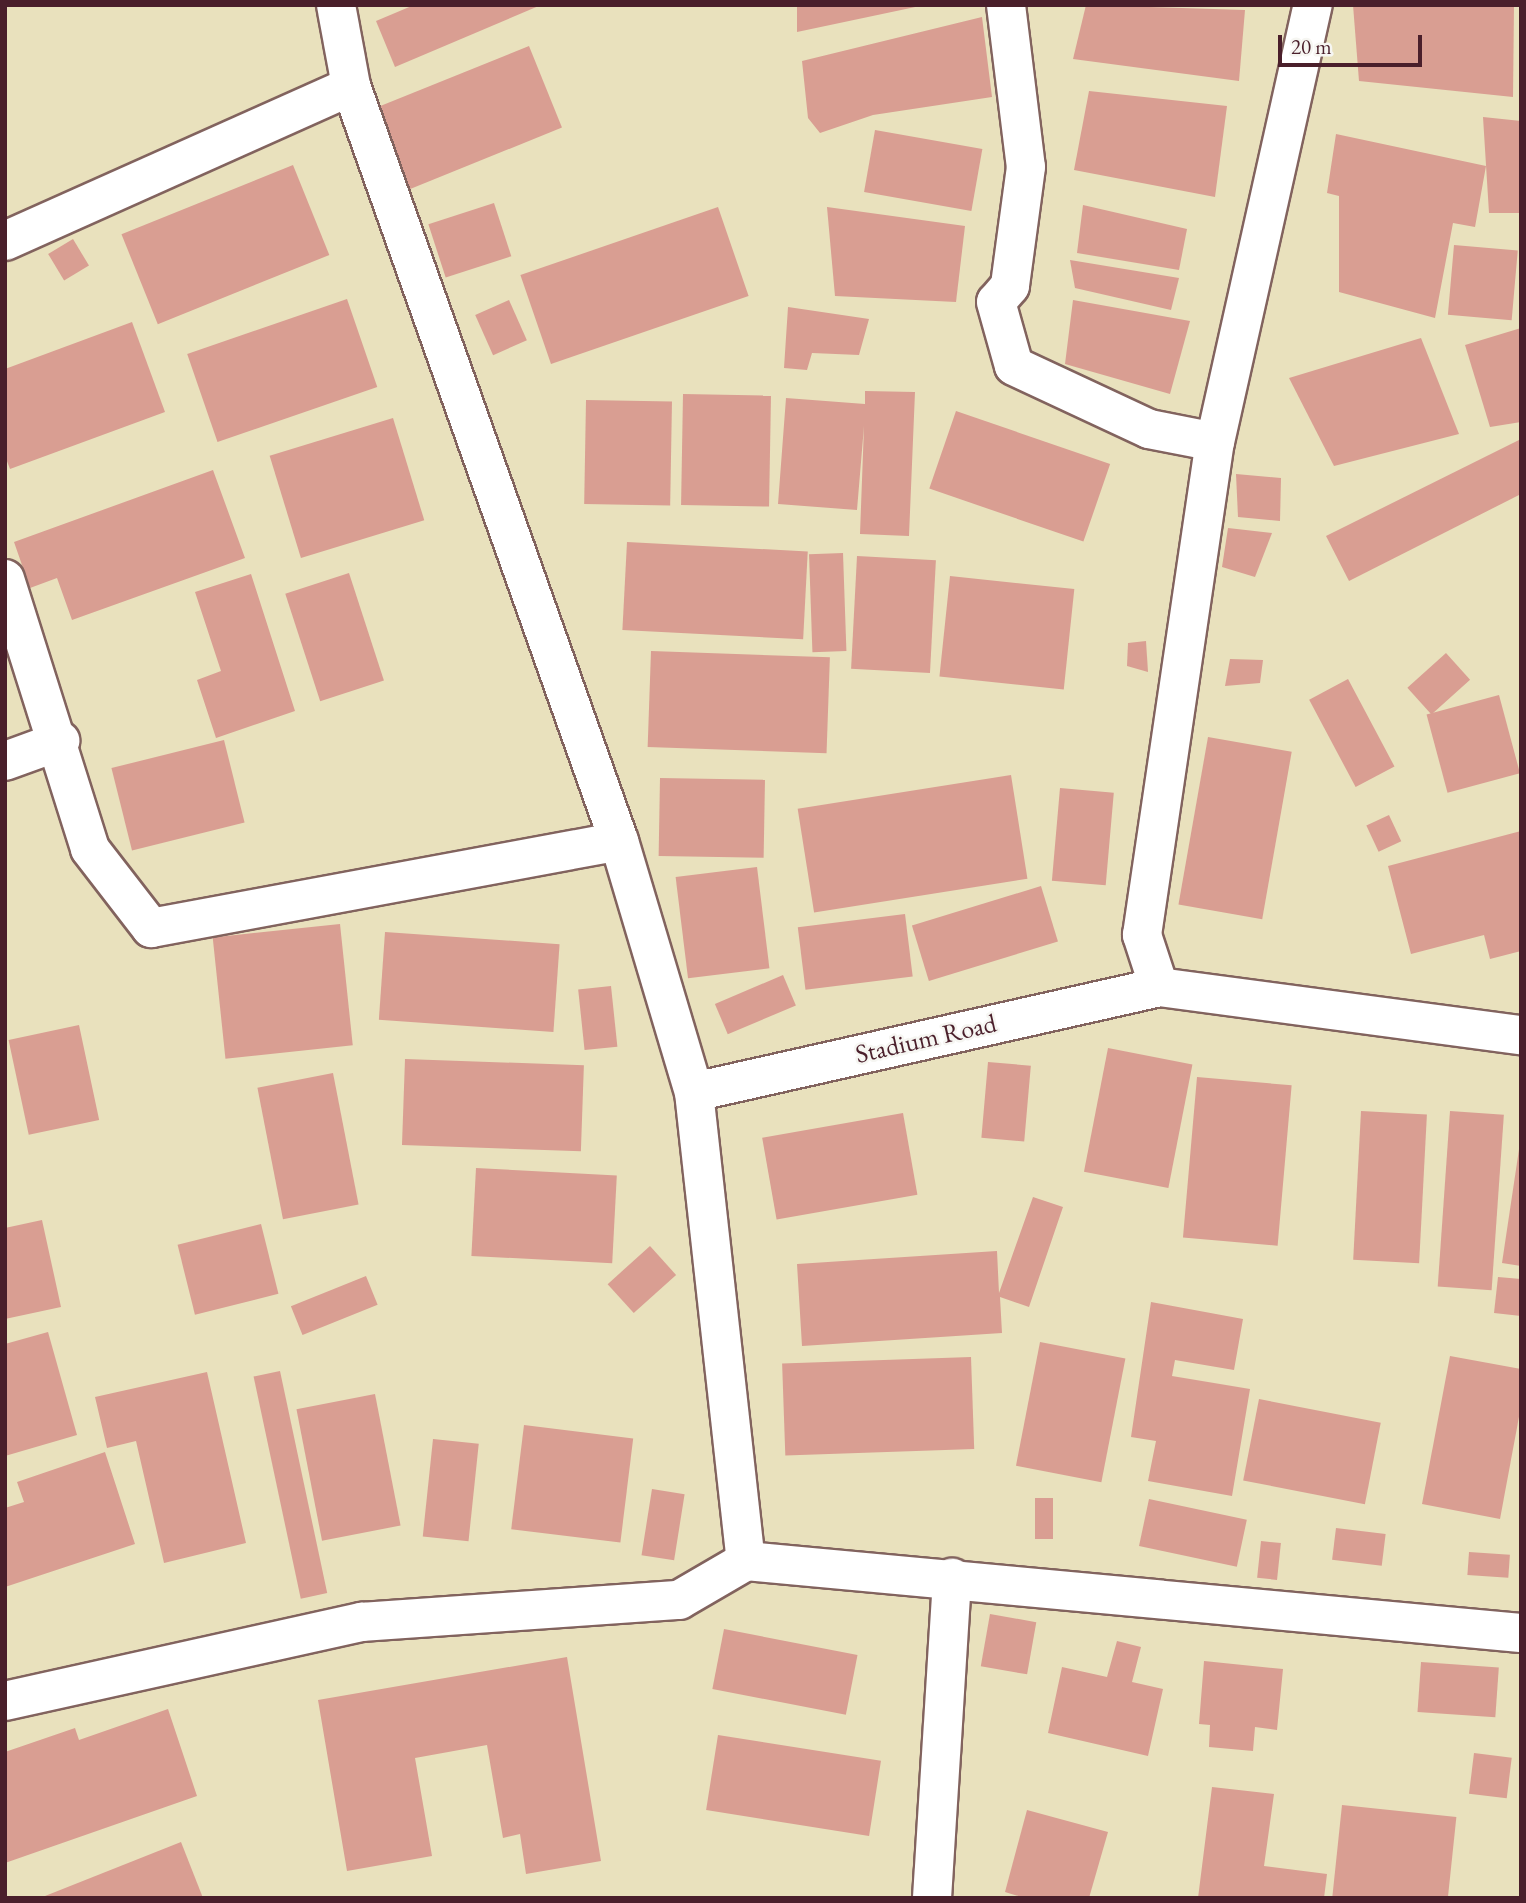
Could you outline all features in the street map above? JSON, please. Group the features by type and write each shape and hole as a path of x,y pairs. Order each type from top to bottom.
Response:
{"street":[{"path":"336,5 351,86 619,841 694,1092 746,1561"},
{"path":"1006,5 1026,167 1010,286 996,302 1014,366 1149,429 1215,442"},
{"path":"1314,5 1215,442 1142,935 1159,987 1521,1035"},
{"path":"5,241 351,86"},
{"path":"5,579 60,741 90,849 151,928 619,841"},
{"path":"5,761 60,741"},
{"name":"Stadium Road","path":"694,1092 1159,987"},
{"path":"5,1701 362,1622 679,1600 746,1561 952,1578 1521,1633"},
{"path":"932,1898 952,1578"}],"building":[{"path":"414,5 541,5 395,67 376,21"},
{"path":"797,5 920,5 920,6 797,32"},
{"path":"1086,5 1245,10 1239,81 1073,59"},
{"path":"1353,5 1514,5 1513,97 1359,81"},
{"path":"982,17 992,97 873,115 820,133 808,118 802,61"},
{"path":"529,46 562,128 409,189 376,108"},
{"path":"1089,91 1227,106 1215,197 1074,170"},
{"path":"1483,117 1521,121 1521,213 1489,213"},
{"path":"875,130 982,149 971,211 864,192"},
{"path":"1336,134 1486,166 1475,227 1453,223 1435,318 1339,292 1339,196 1327,193"},
{"path":"293,165 329,255 158,324 121,234"},
{"path":"494,203 511,256 446,278 428,224"},
{"path":"1083,205 1187,229 1179,270 1077,253"},
{"path":"718,207 749,296 551,364 520,275"},
{"path":"827,207 965,226 956,302 835,296"},
{"path":"73,239 89,266 64,281 48,254"},
{"path":"1454,245 1518,251 1512,320 1448,315"},
{"path":"1070,260 1179,278 1171,310 1075,288"},
{"path":"347,299 377,387 217,442 187,354"},
{"path":"509,300 527,340 493,355 475,315"},
{"path":"1073,300 1190,321 1170,394 1065,364"},
{"path":"788,307 869,319 859,355 812,353 807,370 784,368"},
{"path":"132,322 165,412 10,469 5,456 5,369"},
{"path":"1521,328 1521,422 1490,427 1465,345"},
{"path":"1421,338 1459,434 1334,466 1289,378"},
{"path":"865,391 915,392 909,536 860,534 864,426 857,510 778,504 786,398 865,404"},
{"path":"683,394 771,396 769,507 681,505"},
{"path":"586,400 672,402 670,505 584,504"},
{"path":"956,411 1110,464 1083,542 929,489"},
{"path":"393,418 424,520 301,558 270,456"},
{"path":"1521,439 1521,494 1349,581 1326,536"},
{"path":"213,470 245,558 72,620 57,578 30,588 14,542"},
{"path":"1236,474 1281,478 1280,521 1238,517"},
{"path":"1228,528 1272,533 1255,577 1222,567"},
{"path":"627,542 808,551 803,639 622,630"},
{"path":"843,553 846,651 812,652 809,554"},
{"path":"857,556 936,560 930,673 851,669"},
{"path":"349,573 384,680 320,701 285,594"},
{"path":"251,574 295,711 216,738 197,680 221,671 195,592"},
{"path":"950,576 1074,589 1064,690 939,676"},
{"path":"1146,641 1148,672 1127,666 1128,643"},
{"path":"651,651 830,657 827,753 648,747"},
{"path":"1446,653 1470,680 1431,715 1407,688"},
{"path":"1230,659 1263,660 1260,683 1225,686"},
{"path":"1348,679 1394,766 1356,787 1309,700"},
{"path":"1499,695 1520,773 1448,793 1427,714"},
{"path":"1208,737 1292,752 1262,919 1178,904"},
{"path":"224,740 245,822 132,851 111,768"},
{"path":"1011,775 1027,879 814,912 798,809"},
{"path":"660,778 765,780 764,858 659,856"},
{"path":"1060,788 1114,793 1106,885 1052,881"},
{"path":"1389,815 1401,841 1379,852 1366,826"},
{"path":"1521,831 1521,951 1490,959 1484,935 1411,954 1388,866"},
{"path":"757,867 769,968 688,978 676,877"},
{"path":"1041,886 1058,941 929,981 912,925"},
{"path":"905,914 913,977 805,990 798,927"},
{"path":"340,924 353,1045 225,1059 213,937"},
{"path":"385,932 560,944 553,1032 379,1020"},
{"path":"783,975 796,1005 728,1034 715,1004"},
{"path":"611,986 617,1047 585,1050 578,989"},
{"path":"79,1025 99,1120 29,1135 9,1040"},
{"path":"1108,1048 1192,1064 1168,1188 1084,1172"},
{"path":"405,1059 584,1065 581,1151 402,1145"},
{"path":"988,1062 1031,1066 1024,1141 981,1138"},
{"path":"333,1073 359,1205 283,1219 257,1088"},
{"path":"1197,1077 1292,1085 1278,1246 1183,1237"},
{"path":"1361,1111 1427,1114 1419,1263 1353,1260"},
{"path":"1450,1111 1504,1115 1492,1290 1438,1287"},
{"path":"903,1113 917,1195 777,1220 762,1138"},
{"path":"1521,1136 1521,1266 1502,1263"},
{"path":"476,1168 617,1175 612,1263 471,1256"},
{"path":"1033,1197 1063,1207 1029,1307 1000,1297 1002,1333 802,1346 797,1264 997,1251 999,1293"},
{"path":"42,1220 61,1307 5,1319 5,1228"},
{"path":"261,1224 278,1294 195,1315 178,1245"},
{"path":"650,1246 676,1275 634,1313 608,1284"},
{"path":"366,1276 378,1305 303,1335 291,1306"},
{"path":"1498,1277 1521,1279 1521,1316 1494,1313"},
{"path":"1151,1302 1243,1319 1234,1370 1175,1360 1172,1376 1250,1389 1232,1496 1148,1481 1156,1441 1131,1437"},
{"path":"48,1332 77,1435 5,1456 5,1344"},
{"path":"1040,1342 1125,1359 1101,1482 1016,1466"},
{"path":"1450,1356 1521,1369 1521,1406 1500,1519 1422,1504"},
{"path":"971,1357 974,1449 785,1456 782,1364"},
{"path":"280,1371 327,1593 301,1599 254,1377"},
{"path":"207,1372 246,1543 164,1563 136,1441 107,1448 95,1397"},
{"path":"375,1394 401,1526 322,1541 296,1409"},
{"path":"1259,1399 1381,1423 1365,1504 1243,1480"},
{"path":"524,1425 633,1438 620,1543 511,1529"},
{"path":"433,1439 479,1444 469,1541 423,1536"},
{"path":"105,1452 135,1544 5,1587 5,1508 24,1502 17,1482"},
{"path":"652,1489 685,1494 674,1560 642,1555"},
{"path":"1035,1498 1053,1498 1053,1539 1035,1539"},
{"path":"1149,1499 1247,1520 1237,1567 1139,1546"},
{"path":"1336,1528 1386,1534 1382,1566 1332,1560"},
{"path":"1261,1541 1281,1543 1277,1580 1257,1578"},
{"path":"1469,1552 1510,1555 1508,1578 1467,1575"},
{"path":"990,1614 1036,1622 1027,1674 981,1666"},
{"path":"724,1629 858,1655 846,1715 712,1689"},
{"path":"1117,1641 1141,1647 1132,1682 1163,1689 1148,1756 1048,1733 1062,1667 1107,1677"},
{"path":"567,1657 601,1861 526,1874 520,1834 503,1838 487,1745 415,1758 432,1856 347,1871 318,1700"},
{"path":"1204,1661 1283,1669 1277,1730 1255,1727 1253,1751 1209,1747 1210,1725 1199,1724"},
{"path":"1421,1662 1499,1667 1495,1717 1418,1712"},
{"path":"168,1709 197,1796 5,1863 5,1752 75,1728 79,1740"},
{"path":"718,1735 881,1761 869,1836 706,1810"},
{"path":"1474,1753 1512,1758 1507,1798 1469,1794"},
{"path":"1212,1787 1274,1794 1264,1866 1327,1874 1324,1898 1198,1898"},
{"path":"1342,1805 1456,1817 1448,1898 1332,1897"},
{"path":"1027,1810 1108,1832 1089,1898 1025,1898 1005,1892"},
{"path":"181,1842 203,1898 40,1898"}]}
